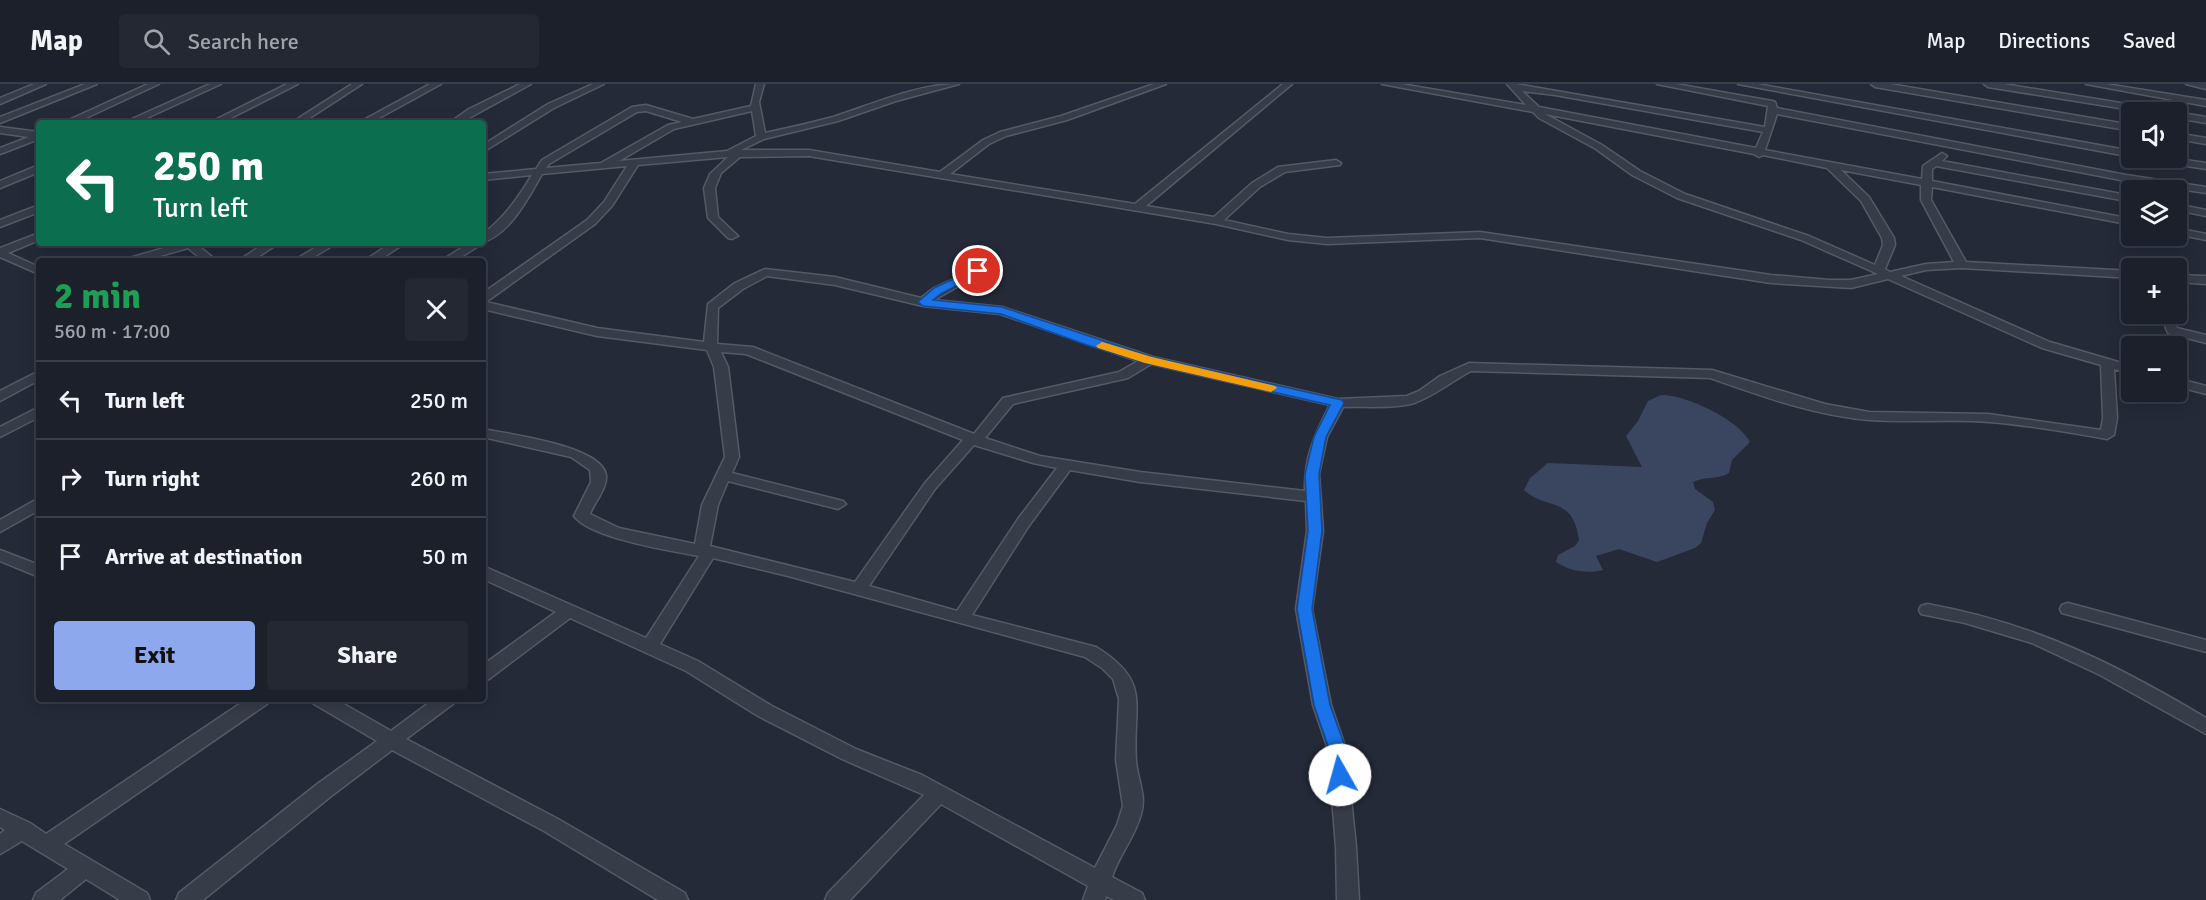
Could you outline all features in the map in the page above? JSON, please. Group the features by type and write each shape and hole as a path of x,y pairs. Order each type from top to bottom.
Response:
{"street":[{"path":"0,101 42,84"},
{"path":"0,120 93,84"},
{"path":"74,120 155,84"},
{"path":"135,120 217,84"},
{"path":"266,84 291,86"},
{"path":"301,120 358,84"},
{"path":"368,120 437,84"},
{"path":"458,120 527,84"},
{"path":"486,147 551,106 600,84"},
{"path":"760,84 756,94 755,108 761,137"},
{"path":"732,236 713,218 714,206 710,194 711,178 734,153 761,137 836,119 892,99 955,84"},
{"path":"943,174 986,142 1003,134 1064,118 1162,84"},
{"path":"1137,208 1288,84"},
{"path":"1386,84 1533,109 2121,220"},
{"path":"1661,84 1703,87 1772,104 1773,110 1768,130 1759,153"},
{"path":"1742,84 2121,152"},
{"path":"1875,84 2121,126"},
{"path":"1988,84 2121,106"},
{"path":"2090,84 2206,103"},
{"path":"2190,84 2206,86"},
{"path":"220,120 291,86"},
{"path":"1512,86 1533,109 1664,188 1708,206 1805,238 2046,345 2121,367"},
{"path":"1512,86 1768,130"},
{"path":"486,237 498,228 520,203 545,162 635,109 646,108 692,122"},
{"path":"602,167 670,128 755,108"},
{"path":"1773,110 2136,180 2206,190"},
{"path":"2187,117 2206,120"},
{"path":"0,130 36,135"},
{"path":"0,151 36,136"},
{"path":"2187,138 2206,141"},
{"path":"1956,145 1927,168 1926,200 1941,224 1950,248 1962,264"},
{"path":"486,177 734,153 809,153 943,174 1024,191 1216,221 1288,237 1327,241 1489,236 1804,283 1851,284 1926,267 1962,264 2121,274"},
{"path":"1216,221 1256,185 1282,169 1336,162"},
{"path":"1933,162 2121,197"},
{"path":"2187,163 2206,166"},
{"path":"486,297 591,222 608,204 634,164"},
{"path":"1832,167 1865,199 1888,238 1888,245 1879,270"},
{"path":"0,185 36,169"},
{"path":"0,224 36,209"},
{"path":"2187,209 2206,213"},
{"path":"2187,233 2206,237"},
{"path":"0,253 36,237"},
{"path":"140,258 179,246"},
{"path":"193,246 207,258"},
{"path":"249,258 268,246"},
{"path":"304,258 326,246"},
{"path":"375,258 394,246"},
{"path":"452,258 472,246"},
{"path":"0,253 36,270"},
{"path":"923,302 938,291 978,271"},
{"path":"650,645 706,550 710,506 732,457 721,367 711,346 710,328 714,304 765,272 835,281 923,302 1002,311 1088,342 1149,360 1338,403 1409,400 1470,367 1667,371 1718,375 1755,389 1869,416 1988,418 2057,426 2107,435 2110,417 2107,364"},
{"path":"2187,279 2206,280"},
{"path":"486,306 597,333 748,350 1017,455 1065,465 1183,482 1313,497"},
{"path":"2170,324 2172,330 2206,339"},
{"path":"858,590 930,486 1008,400 1123,375 1149,360"},
{"path":"0,397 36,377"},
{"path":"2187,385 2206,390"},
{"path":"1338,403 1320,437 1312,474 1314,542 1304,609 1322,705 1337,749 1346,847 1348,900"},
{"path":"0,433 36,413"},
{"path":"486,435 576,454 588,460 599,472 600,481 582,516 588,521 642,538 706,550 801,573 1090,652 1116,668 1130,710 1126,758 1133,806 1129,822 1107,863 1097,892"},
{"path":"962,617 1023,523 1065,465"},
{"path":"723,475 838,504"},
{"path":"0,527 36,505"},
{"path":"0,555 36,570"},
{"path":"486,573 650,645 692,666 776,717 849,754 915,781 1097,892 1134,900"},
{"path":"2068,609 2206,646"},
{"path":"1927,610 1963,615 2012,628 2072,652 2099,664 2206,727"},
{"path":"486,672 568,611"},
{"path":"48,844 257,702"},
{"path":"325,702 390,740 551,825 677,900"},
{"path":"187,900 390,740 443,702"},
{"path":"836,900 938,794"},
{"path":"0,816 139,900"},
{"path":"0,845 23,829"},
{"path":"44,900 85,868"}],"water":[{"path":"1661,395 1684,399 1710,410 1735,425 1750,442 1732,460 1729,473 1693,482 1695,489 1713,502 1715,510 1707,523 1701,543 1695,548 1657,562 1619,549 1596,556 1603,570 1590,572 1567,568 1556,562 1558,555 1575,546 1579,540 1576,526 1565,510 1524,490 1530,478 1548,463 1642,467 1626,436 1638,421 1648,401"}],"slow traffic":[{"path":"1102,346 1149,360 1271,388"}],"route":[{"path":"978,271 938,291 923,302 979,307 1015,314 1088,342 1149,360 1338,403 1320,437 1312,474 1315,531 1304,609 1322,705 1337,749 1340,775"}]}
